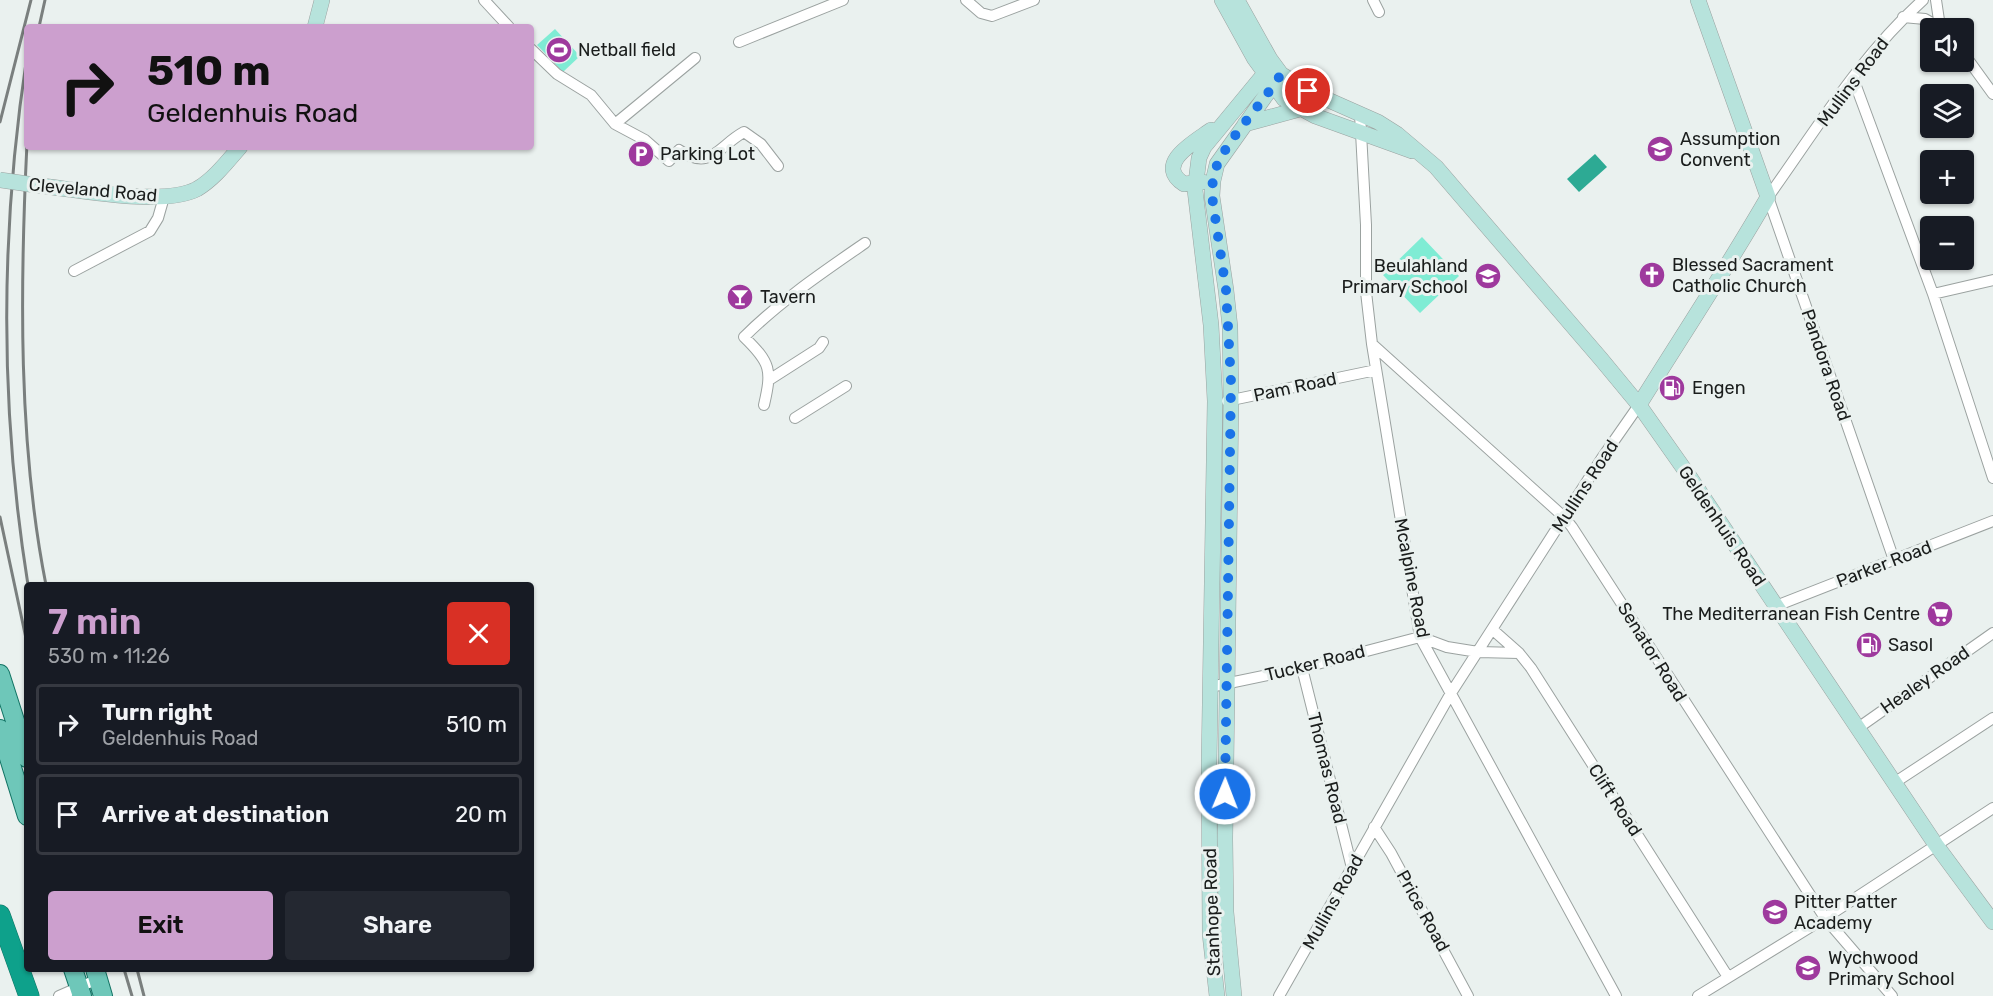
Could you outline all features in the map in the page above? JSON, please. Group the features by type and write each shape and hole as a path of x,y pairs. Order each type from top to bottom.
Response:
{"highway":[{"path":"0,915 29,996"}],"main road":[{"path":"316,24 322,0"},
{"path":"1222,0 1273,75"},
{"path":"1237,0 1273,75"},
{"name":"Pandora Road","path":"1698,0 1768,197"},
{"name":"Geldenhuis Road","path":"1273,75 1284,99 1300,109 1420,154"},
{"name":"Geldenhuis Road","path":"1273,75 1360,114 1397,134 1455,188 1639,405 1692,479 1936,846 1993,922"},
{"name":"Stanhope Road","path":"1217,996 1210,934 1210,687 1215,401 1211,326 1197,218 1195,184 1198,158 1210,137 1273,75"},
{"name":"Stanhope Road","path":"1234,996 1226,912 1230,327 1212,196 1217,164 1245,124 1273,75"},
{"path":"1245,124 1300,109"},
{"path":"1213,178 1195,184 1184,184 1174,173 1174,161 1184,149 1224,122"},
{"name":"Cleveland Road","path":"0,180 126,195 164,197 190,192 208,182 237,150"},
{"name":"Mullins Road","path":"1639,405 1768,197"},
{"path":"1211,326 1230,327"},
{"path":"1211,612 1228,613"},
{"path":"0,674 24,749"},
{"path":"0,729 24,806"}],"street":[{"path":"484,0 506,24"},
{"path":"739,42 843,0"},
{"path":"966,0 981,13 992,16 1034,0"},
{"path":"1373,0 1379,12"},
{"name":"Mullins Road","path":"1768,197 1866,59 1923,0"},
{"path":"1936,0 1939,18"},
{"path":"1904,18 1920,19"},
{"path":"534,52 557,74 591,95 615,124 645,140 669,161 679,150 690,157 700,159 712,157 744,132 760,144 778,166"},
{"path":"615,124 695,58"},
{"path":"1974,68 1993,94"},
{"path":"1853,78 1933,294 1993,478"},
{"name":"Mcalpine Road","path":"1360,114 1366,292 1376,370 1420,637 1616,996"},
{"path":"74,271 150,231 158,218 164,197"},
{"name":"Pandora Road","path":"1768,197 1894,560"},
{"path":"764,405 770,380 769,369 758,350 744,337 769,312 865,243"},
{"path":"1933,294 1993,280"},
{"path":"770,380 819,348 823,342"},
{"name":"Senator Road","path":"1372,344 1564,517 1825,918 1892,996"},
{"name":"Pam Road","path":"1215,401 1231,400 1376,370"},
{"path":"795,418 846,386"},
{"name":"Mullins Road","path":"1279,996 1451,693 1639,405"},
{"name":"Parker Road","path":"1776,606 1993,521"},
{"name":"Clift Road","path":"1493,630 1519,653 1531,668 1728,977"},
{"name":"Healey Road","path":"1858,728 1993,633"},
{"path":"1420,637 1447,647 1478,652 1519,653"},
{"name":"Tucker Road","path":"1210,687 1302,668 1420,637"},
{"name":"Thomas Road","path":"1302,668 1352,868"},
{"path":"1894,783 1993,718"},
{"path":"1698,996 1825,918 1993,808"},
{"name":"Price Road","path":"1374,827 1391,853 1468,996"},
{"path":"71,988 98,981"}],"shaded area":[{"name":"Netball field","path":"555,29 580,56 563,72 537,45"},
{"path":"1595,154 1607,167 1579,192 1567,179"},
{"path":"1422,237 1459,276 1420,313 1383,275"}],"railway":[{"path":"25,24 31,0"},
{"path":"40,24 45,0"},
{"path":"0,122 24,28"},
{"path":"24,78 12,188 7,320 12,453 28,582"},
{"path":"27,150 23,253 23,365 30,477 46,582"},
{"path":"0,517 24,629"},
{"path":"125,972 132,996"},
{"path":"138,972 144,996"}],"place":[{"name":"Netball field","path":"559,50"},
{"name":"Assumption Convent","path":"1660,149"},
{"name":"Parking Lot","path":"641,154"},
{"name":"Blessed Sacrament Catholic Church","path":"1652,275"},
{"name":"Beulahland Primary School","path":"1488,276"},
{"name":"Tavern","path":"740,297"},
{"name":"Engen","path":"1672,388"},
{"name":"The Mediterranean Fish Centre","path":"1940,614"},
{"name":"Sasol","path":"1869,645"},
{"name":"Pitter Patter Academy","path":"1775,912"},
{"name":"Wychwood Primary School","path":"1808,968"}],"route":[{"path":"1225,794 1230,518 1230,327 1212,196 1213,181 1217,164 1227,148 1281,74 1308,91"}]}
